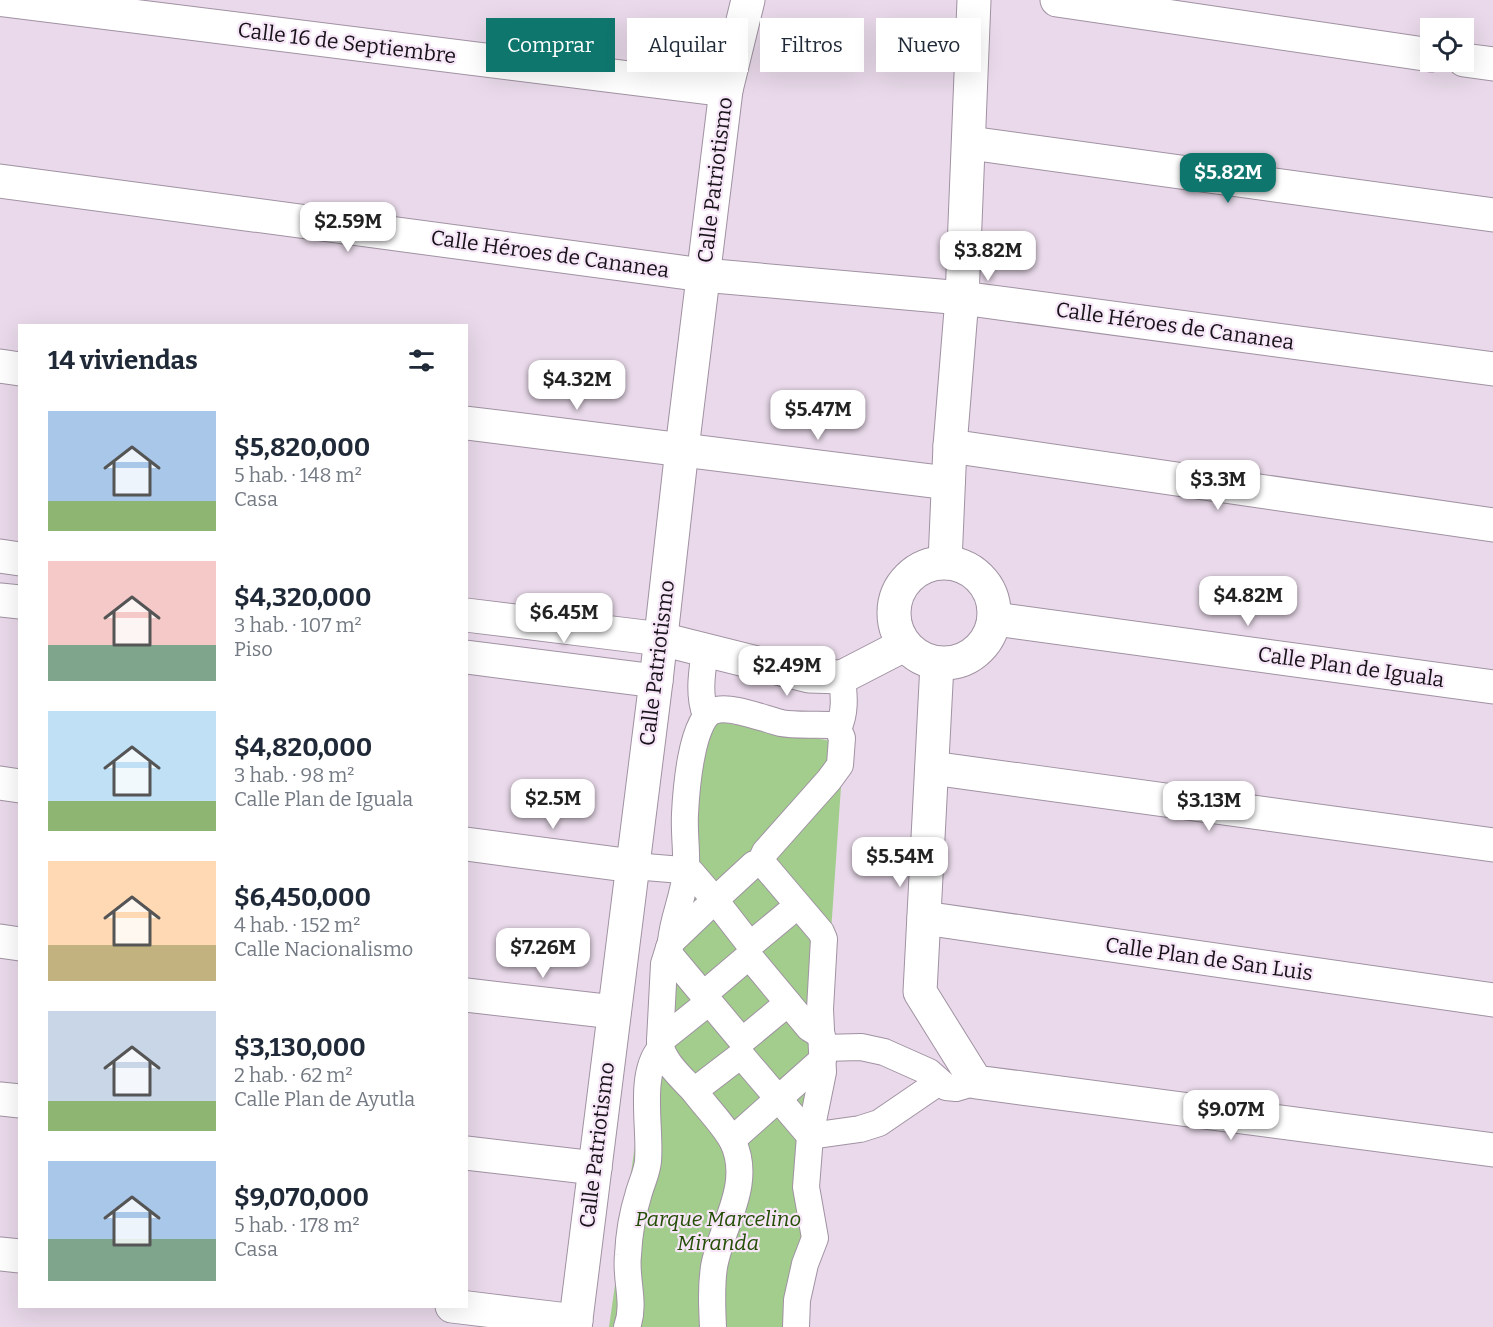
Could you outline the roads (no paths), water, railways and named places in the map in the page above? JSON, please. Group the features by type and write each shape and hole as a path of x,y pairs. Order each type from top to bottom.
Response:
{"street":[{"name":"Calle 16 de Septiembre","path":"4,0 726,90"},
{"name":"Calle Patriotismo","path":"575,1324 656,681 726,90 748,0"},
{"path":"945,562 950,446 962,298 970,143 974,0"},
{"path":"1057,0 1420,53"},
{"path":"1474,61 1493,64"},
{"path":"970,143 1493,215"},
{"name":"Calle Héroes de Cananea","path":"0,181 703,275 962,298 1493,369"},
{"path":"0,366 18,369"},
{"path":"468,423 948,483"},
{"path":"950,446 1493,525"},
{"path":"0,556 18,559"},
{"path":"945,562 972,570 990,591 995,619 985,644 963,661 937,664 918,658 904,645 894,624 894,601 904,580 923,567 945,562"},
{"path":"0,600 18,602"},
{"path":"468,615 661,639 808,676 842,677 904,645"},
{"name":"Calle Plan de Iguala","path":"995,619 1493,687"},
{"path":"705,650 700,689 701,705 706,716"},
{"path":"468,657 656,681"},
{"path":"937,664 920,992 976,1082"},
{"path":"838,729 844,716 845,704 842,677"},
{"path":"713,1327 714,1265 732,1213 739,1182 738,1156 732,1140 660,1045 664,964 686,871 685,813 689,768 700,727 706,716 714,710 725,710 782,723 831,725 838,729 842,738 840,765 765,852 760,863"},
{"path":"932,768 1493,845"},
{"path":"0,783 18,786"},
{"path":"468,844 691,873 715,900 749,951 823,1048"},
{"path":"670,945 754,864 760,863 821,932 824,939 820,1009 823,1072 810,1136 806,1188 815,1238 805,1264 797,1300 796,1327"},
{"path":"627,1327 630,1318 631,1290 627,1257 638,1196 648,1162 648,1085 653,1058 660,1045 749,951 797,906"},
{"name":"Calle Plan de San Luis","path":"924,918 1493,1000"},
{"path":"0,941 18,944"},
{"path":"670,945 671,956 706,998 778,1100 810,1136"},
{"path":"468,995 614,1012"},
{"path":"694,1091 788,1003"},
{"path":"732,1140 778,1100 823,1048 861,1047 885,1052 929,1072 946,1087 956,1088 976,1082 1493,1150"},
{"path":"810,1136 860,1130 879,1123 939,1082"},
{"path":"0,1099 18,1101"},
{"path":"468,1153 595,1168"},
{"path":"0,1254 18,1257"},
{"path":"466,1308 575,1324"}],"park label":[{"name":"Parque Marcelino Miranda","path":"718,1231"}]}
